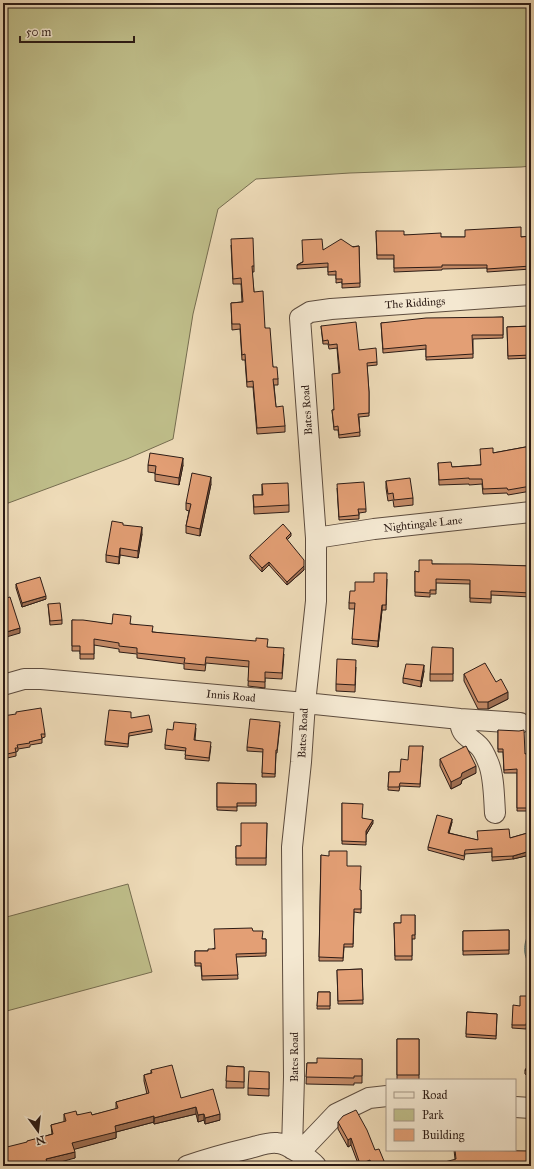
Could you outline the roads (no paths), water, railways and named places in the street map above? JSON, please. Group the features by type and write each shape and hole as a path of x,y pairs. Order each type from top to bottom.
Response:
{"street":[{"name":"The Riddings","path":"300,318 310,312 331,309 531,295"},
{"name":"Bates Road","path":"296,1151 292,847 302,762 305,702 316,601 316,538 300,318"},
{"name":"Nightingale Lane","path":"316,538 374,529 531,512"},
{"name":"Innis Road","path":"3,685 24,679 41,679 305,702 460,719 520,723"},
{"path":"460,719 460,727 466,736 480,747 489,764 495,812"},
{"path":"223,1166 296,1151 336,1114 369,1098 386,1096"},
{"path":"516,1107 531,1108"},
{"path":"187,1166 265,1144 278,1142 296,1151 316,1166"}]}
